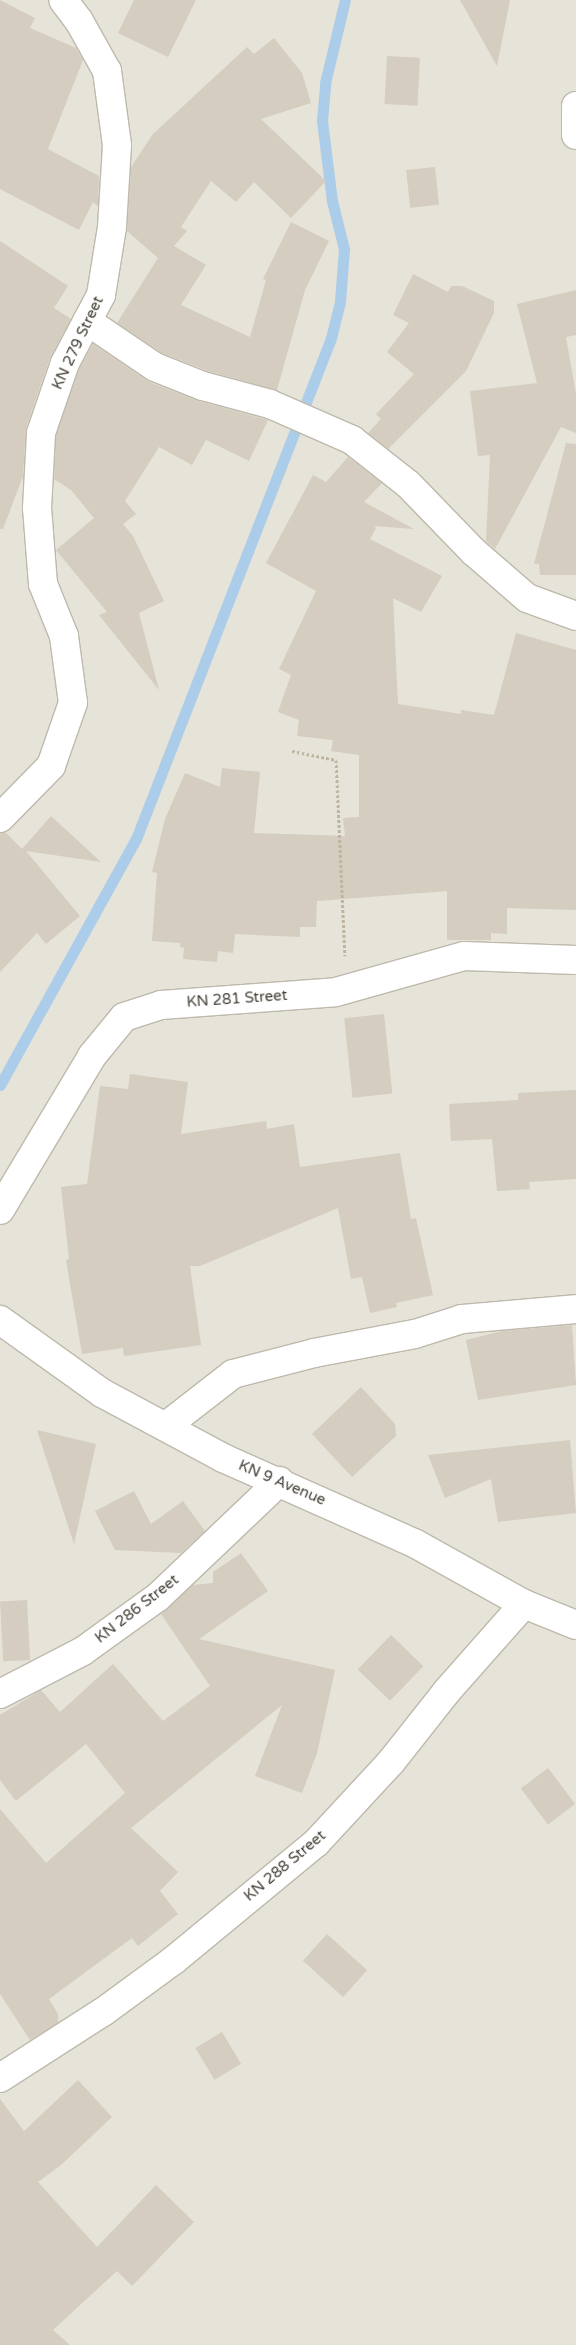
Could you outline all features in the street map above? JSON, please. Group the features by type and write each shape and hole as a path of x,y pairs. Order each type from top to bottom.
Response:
{"street":[{"name":"KN 279 Street","path":"0,818 51,766 73,703 64,636 43,584 37,508 41,433 65,363 101,295 112,227 118,145 107,71 80,21 63,0"},
{"path":"576,106 576,135"},
{"path":"87,321 156,367 203,386 270,404 352,440 408,484 474,552 527,598 576,616"},
{"name":"KN 281 Street","path":"0,1210 92,1056 124,1017 161,1004 346,989 464,956 576,960"},
{"path":"166,1426 233,1374 314,1353 415,1334 462,1320 576,1309"},
{"name":"KN 9 Avenue","path":"0,1320 102,1393 223,1458 280,1481 416,1544 524,1604 576,1625"},
{"name":"KN 286 Street","path":"0,1694 83,1651 158,1597 280,1481"},
{"name":"KN 288 Street","path":"0,2078 103,2012 174,1960 316,1843 391,1762 447,1691 524,1604"}],"path":[{"path":"292,751 336,760 346,989"}],"shaded area":[{"path":"0,0 576,0 576,2345 0,2345"}],"building":[{"path":"0,0 35,18 30,28 76,48 83,60 48,149 99,176 98,206 93,202 79,230 0,189"},
{"path":"134,0 196,0 168,57 118,33"},
{"path":"460,0 510,0 497,66"},
{"path":"274,38 302,73 311,103 261,119 326,181 291,218 254,182 236,202 211,181 181,227 187,231 174,246 206,265 181,305 250,337 266,280 263,279 291,222 329,241 305,290 277,390 208,371 162,353 117,323 158,258 127,231 131,167 153,134 247,47 254,54"},
{"path":"387,56 420,58 417,106 384,104"},
{"path":"435,167 439,205 410,208 406,170"},
{"path":"0,241 68,286 54,308 71,319 50,358 26,428 23,476 3,529 0,529"},
{"path":"413,274 448,292 451,286 462,286 494,301 494,313 466,371 388,449 368,433 381,419 376,414 414,374 387,352 409,323 393,315"},
{"path":"576,290 576,335 566,337 576,394 576,433 561,427 495,549 486,541 490,455 478,456 470,391 537,383 517,304"},
{"path":"93,344 149,382 199,401 268,420 249,461 206,440 192,465 159,447 125,501 136,514 123,524 133,536 164,601 139,613 159,690 99,615 107,612 56,550 94,518 71,490 54,479 56,436 79,369"},
{"path":"566,443 576,444 576,575 540,575 539,564 534,564"},
{"path":"348,457 382,483 364,502 414,529 374,526 376,528 370,539 442,576 421,612 393,598 398,704 461,714 461,710 494,715 516,633 576,650 576,910 507,908 507,934 491,933 491,940 447,940 447,891 317,901 316,927 300,927 300,937 235,934 233,953 218,951 217,962 183,959 184,948 180,947 180,943 152,941 157,873 152,872 165,819 185,773 220,787 222,768 260,772 254,833 345,836 343,818 359,817 359,755 331,751 333,740 297,736 299,720 278,712 291,675 279,669 316,591 266,563 313,475 326,482"},
{"path":"51,816 101,862 26,851 80,916 46,944 37,933 0,972 0,833 5,832 22,849"},
{"path":"384,1014 392,1094 353,1098 344,1018"},
{"path":"130,1074 188,1082 181,1134 266,1121 267,1129 294,1124 300,1167 400,1153 411,1219 416,1218 433,1295 396,1303 397,1307 370,1313 362,1277 351,1279 338,1208 200,1266 190,1266 201,1345 124,1356 123,1348 82,1354 66,1260 69,1259 61,1187 87,1184 100,1086 128,1089"},
{"path":"576,1090 576,1179 529,1182 530,1189 497,1191 492,1139 451,1141 449,1104 518,1100 518,1093"},
{"path":"572,1325 576,1385 478,1400 466,1340 502,1331"},
{"path":"361,1387 395,1424 396,1436 352,1477 312,1434"},
{"path":"37,1430 96,1444 74,1544"},
{"path":"570,1440 576,1513 498,1522 491,1479 445,1498 428,1455"},
{"path":"134,1491 151,1524 183,1501 205,1531 181,1553 115,1550 95,1511"},
{"path":"241,1553 268,1591 199,1639 335,1670 317,1753 302,1793 255,1776 282,1705 131,1828 178,1872 160,1891 178,1914 138,1946 132,1938 49,1999 58,2014 58,2023 30,2040 0,1994 0,1809 46,1863 125,1793 86,1744 16,1801 0,1780 0,1715 41,1690 60,1712 113,1664 163,1721 210,1686 161,1614 193,1585 213,1583 213,1572"},
{"path":"27,1600 30,1660 3,1661 0,1601"},
{"path":"391,1635 423,1666 390,1701 358,1670"},
{"path":"548,1768 575,1804 548,1824 521,1788"},
{"path":"327,1934 367,1970 343,1997 303,1961"},
{"path":"222,2032 241,2064 214,2080 195,2048"},
{"path":"78,2080 112,2117 61,2165 38,2182 97,2247 156,2185 194,2222 132,2286 117,2271 53,2330 70,2345 0,2345 0,2099 24,2131"}],"waterway":[{"path":"0,1085 136,839 331,338 340,302 344,249 332,201 322,121 325,83 345,0"}]}
